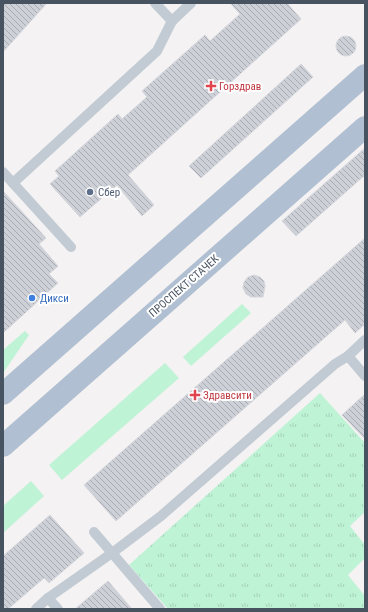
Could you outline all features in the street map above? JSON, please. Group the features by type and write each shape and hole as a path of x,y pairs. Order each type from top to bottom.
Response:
{"main road":[{"path":"3,394 365,75"},
{"name":"ПРОСПЕКТ СТАЧЕК","path":"3,446 365,127"}],"lane":[{"path":"154,3 172,21"},
{"path":"13,182 157,51 172,21 191,3"},
{"path":"3,172 72,247"},
{"path":"36,609 48,598 161,516 335,364 348,356 365,340"},
{"path":"348,356 365,376"},
{"path":"94,532 160,609"},
{"path":"48,598 58,609"}],"green space":[{"path":"242,304 251,313 191,366 183,357"},
{"path":"25,331 29,335 3,373 3,350"},
{"path":"165,363 179,378 62,480 49,465"},
{"path":"320,393 365,443 365,512 350,526 365,545 365,558 348,575 365,596 365,609 168,609 129,565"},
{"path":"31,481 44,496 3,533 3,506"}],"building":[{"path":"3,3 47,3 3,52"},
{"path":"230,3 287,3 301,19 128,175 154,205 142,216 117,185 80,217 50,184 59,176 55,171 118,114 122,119 147,97 142,91 205,35 210,41 240,14"},
{"path":"342,36 350,36 356,42 356,50 350,56 342,56 336,50 336,42"},
{"path":"301,64 313,77 201,178 189,166"},
{"path":"365,148 365,175 296,236 282,221"},
{"path":"3,191 46,238 39,244 58,266 49,274 58,283 3,333"},
{"path":"365,238 365,324 355,333 345,320 116,521 84,485"},
{"path":"254,275 260,277 264,281 265,286 263,297 251,297 246,294 243,288 244,282 248,277"},
{"path":"365,394 365,439 342,415"},
{"path":"50,515 84,553 49,583 44,578 8,609 3,609 3,556"},
{"path":"108,581 132,609 75,609"}],"place":[{"name":"Горздрав","path":"211,86"},
{"name":"Сбер","path":"90,192"},
{"name":"Дикси","path":"32,298"},
{"name":"Здравсити","path":"195,395"}]}
